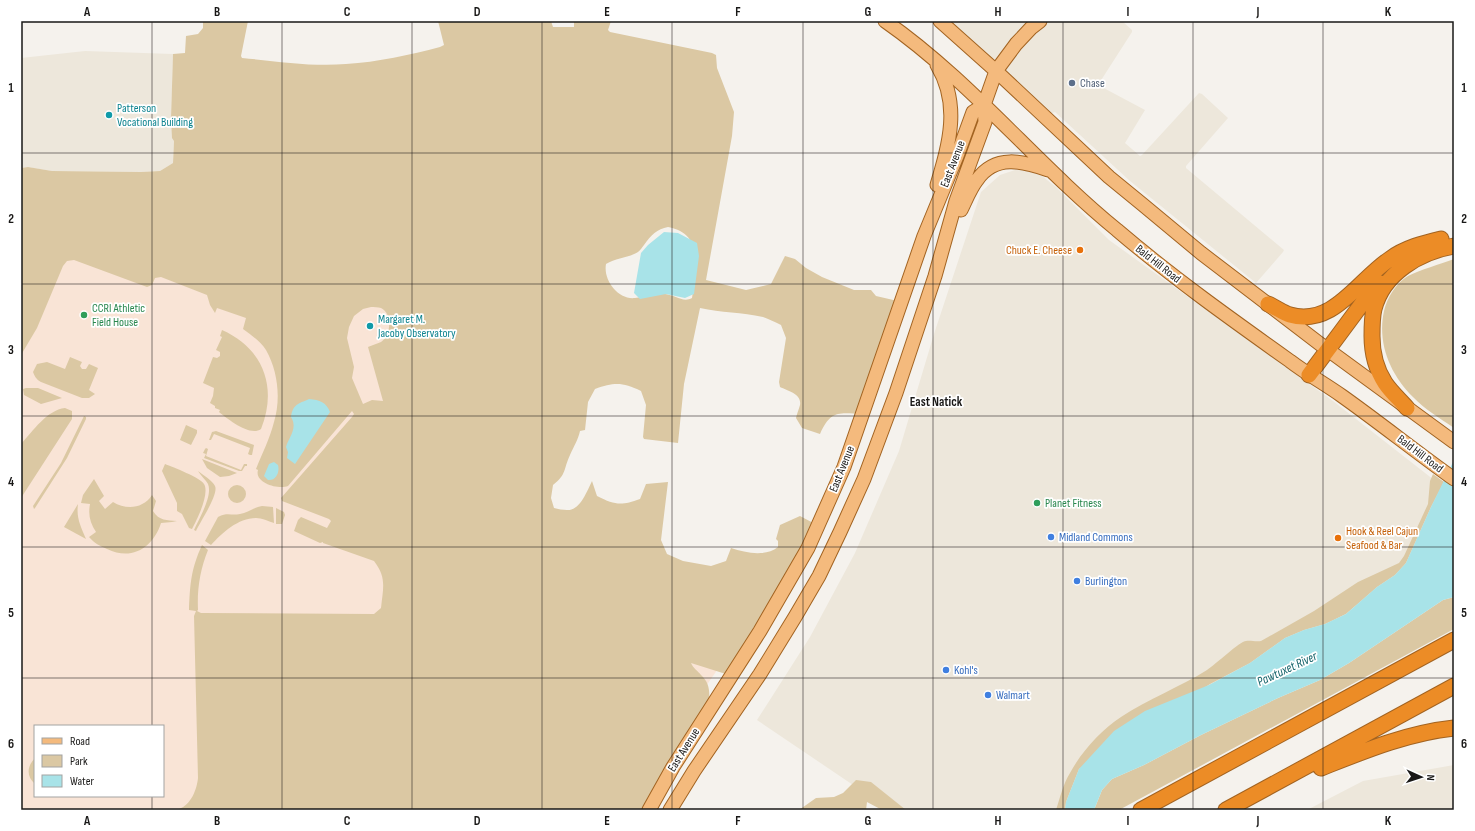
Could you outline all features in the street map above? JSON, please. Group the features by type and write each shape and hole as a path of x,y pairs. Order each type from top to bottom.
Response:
{"highway":[{"path":"1268,304 1289,315 1304,317 1316,316 1325,313 1334,307 1389,259 1407,249 1454,236"},
{"path":"1324,347 1385,277 1428,253 1454,246"},
{"path":"1403,267 1390,279 1380,293 1374,309 1372,344 1375,360 1385,382 1407,408"},
{"path":"1306,372 1375,272"},
{"path":"1141,810 1454,640"},
{"path":"1227,809 1454,686"},
{"path":"1227,809 1317,769 1388,742 1435,730 1454,728"}],"main road":[{"name":"Bald Hill Road","path":"885,21 904,34 975,95 1050,170 1146,255 1213,306 1341,395 1454,479"},
{"path":"940,21 996,71 1109,177 1201,253 1324,347 1454,442"},
{"name":"East Avenue","path":"670,810 694,771 760,674 796,617 819,576 864,480 896,393 947,234 956,201 985,122 984,105 996,71 1016,44 1040,21"},
{"path":"924,236 949,145 952,123 951,103 946,84 934,60"},
{"name":"East Avenue","path":"649,810 676,762 749,649 808,548 844,468 924,236 957,156 973,112 984,105"},
{"path":"947,234 972,188 986,170 998,164 1012,162 1027,162 1050,170"}],"shaded area":[{"path":"940,21 1025,21 1032,28 1041,21 1122,21 1132,30 1132,32 1098,85 1145,110 1125,143 1140,156 1142,155 1199,93 1202,94 1228,118 1186,166 1186,168 1284,250 1283,252 1256,283 1130,181 1055,112 1044,116"},
{"path":"85,51 173,54 171,118 174,141 173,163 160,171 141,172 52,171 27,167 21,168 21,58"},
{"path":"1015,170 1030,171 1042,176 1056,187 1109,240 1333,401 1443,487 1409,568 1065,810 890,810 757,720 810,637 855,553 899,451 934,334 981,192 1000,175"},
{"path":"60,232 372,269 443,335 318,472 731,650 704,689 387,610 203,778 187,810 21,810 21,277"},
{"path":"1454,765 1454,810 1307,810 1363,781"}],"green space":[{"path":"203,21 248,21 241,56 242,58 307,64 333,65 370,62 440,47 444,45 438,21 551,21 553,27 574,27 574,21 611,21 608,30 610,32 712,53 716,55 717,68 734,112 732,136 706,280 746,290 771,284 785,256 795,259 806,268 822,277 854,290 871,290 876,296 902,302 862,414 847,413 836,415 828,421 820,434 802,428 796,418 800,405 799,398 794,393 780,387 779,382 786,338 781,325 763,317 747,314 700,308 684,384 678,443 644,439 646,405 641,391 635,388 613,384 595,389 588,402 585,430 580,431 563,475 553,485 551,498 554,508 567,510 576,507 582,500 592,481 597,496 618,504 628,503 640,499 646,484 668,482 661,540 667,554 683,561 711,566 726,561 731,548 755,553 773,550 778,547 778,541 776,539 780,525 800,516 817,525 729,675 691,663 707,682 709,694 708,708 647,810 166,810 179,809 187,804 195,792 198,778 194,616 196,611 189,610 190,592 195,562 202,545 208,550 201,572 198,595 197,611 201,613 374,614 381,608 383,589 381,573 374,561 323,542 320,543 294,531 298,520 301,517 327,528 331,521 329,519 282,501 281,498 352,417 354,414 352,411 288,486 273,486 263,482 260,479 258,470 256,469 274,422 278,395 276,376 266,350 258,341 243,329 246,318 217,308 215,313 210,305 207,295 161,277 155,278 152,285 147,287 74,260 67,261 63,266 37,328 21,355 21,168 28,167 52,171 141,172 160,171 173,163 174,141 172,138 171,118 173,54 185,53 186,36 198,34 203,28","holes":["668,227 680,231 688,237 693,245 696,265 692,298 685,300 662,293 648,294 637,298 623,296 613,288 609,282 606,264 638,252 654,233","371,307 381,308 385,311 389,320 389,330 381,342 368,347 383,401 372,400 363,404 352,378 354,367 347,338 349,327 354,316 363,309"]},
{"path":"1454,259 1454,428 1417,401 1398,378 1387,357 1382,335 1382,323 1387,301 1396,287 1404,279 1418,272"},
{"path":"222,330 248,347 257,358 263,370 267,384 268,398 266,413 261,429 256,431 251,431 239,426 219,412 220,410 215,408 215,406 210,403 214,388 203,383 213,357 217,358 220,356 220,352 216,350 222,337 220,336"},
{"path":"70,357 82,362 80,366 82,369 86,369 89,364 98,368 89,390 95,394 89,398 82,398 41,382 34,375 33,372 37,364 47,362 65,369"},
{"path":"38,388 62,398 41,404 24,395 23,389"},
{"path":"65,408 72,411 72,419 21,498 21,444 35,427 46,417"},
{"path":"84,416 86,419 67,458 34,509 33,506 61,463"},
{"path":"186,425 197,430 191,445 180,440"},
{"path":"216,431 254,445 252,455 248,454 250,448 214,434 211,440 209,440 212,432"},
{"path":"206,448 208,449 206,456 241,470 244,464 247,464 247,466 245,466 242,471 239,471 204,458 206,454 203,453"},
{"path":"202,459 237,473 220,477 207,468"},
{"path":"165,464 192,476 204,484 204,500 200,513 192,529 189,528 182,514 177,511 177,503 162,471"},
{"path":"198,471 212,482 215,486 215,490 212,501 196,531 194,530 205,507 209,494 208,484"},
{"path":"1433,474 1444,482 1406,563 1395,575 1377,587 1346,614 1325,624 1304,630 1285,638 1250,663 1210,684 1079,769 1066,802 1065,810 1056,810 1065,782 1080,757 1092,742 1114,722 1142,704 1207,670 1243,642 1261,641 1314,611 1358,582 1399,563 1404,556 1428,504 1430,481"},
{"path":"94,479 104,496 99,501 105,509 113,502 118,505 134,507 144,503 152,495 156,501 153,511 155,514 164,519 177,521 161,523 153,539 140,550 133,553 125,554 102,547 89,537 96,532 90,519 90,504 81,503 83,495"},
{"path":"237,485 243,488 246,494 243,500 237,503 231,500 228,494 231,488"},
{"path":"78,504 78,518 86,539 64,527"},
{"path":"262,506 273,507 274,523 260,518 249,519 237,523 231,527 211,545 205,541 218,517 243,513"},
{"path":"276,508 284,512 285,515 282,524 276,524"},
{"path":"1454,597 1454,629 1119,810 1094,810 1102,790 1112,779 1144,765 1201,735 1278,698 1320,680 1349,663 1443,600"},
{"path":"34,759 34,783 29,774 29,768"},
{"path":"856,780 871,782 906,810 882,810 867,802 866,810 799,810 816,798 834,797 843,793"}],"water":[{"path":"664,232 678,233 697,243 699,256 694,294 685,298 666,294 640,299 634,293 641,253"},
{"path":"309,399 322,402 327,406 330,412 295,464 287,458 288,452 286,447 294,425 291,417 293,409 299,403"},
{"name":"Pawtuxet River","path":"1454,460 1454,597 1443,600 1349,663 1320,680 1278,698 1201,735 1144,765 1112,779 1102,790 1094,810 1065,810 1066,802 1079,769 1114,731 1145,711 1209,685 1250,663 1285,638 1304,630 1325,624 1346,614 1377,587 1395,575 1406,563"},
{"path":"274,462 278,465 278,473 275,478 268,480 264,476 269,464"}],"place":[{"name":"Chase","path":"1072,83"},
{"name":"Patterson Vocational Building","path":"109,115"},
{"name":"Chuck E. Cheese","path":"1080,250"},
{"name":"CCRI Athletic Field House","path":"84,315"},
{"name":"Margaret M. Jacoby Observatory","path":"370,326"},
{"name":"Planet Fitness","path":"1037,503"},
{"name":"Midland Commons","path":"1051,537"},
{"name":"Hook & Reel Cajun Seafood & Bar","path":"1338,538"},
{"name":"Burlington","path":"1077,581"},
{"name":"Kohl's","path":"946,670"},
{"name":"Walmart","path":"988,695"}],"district":[{"name":"East Natick","path":"936,402"}]}
